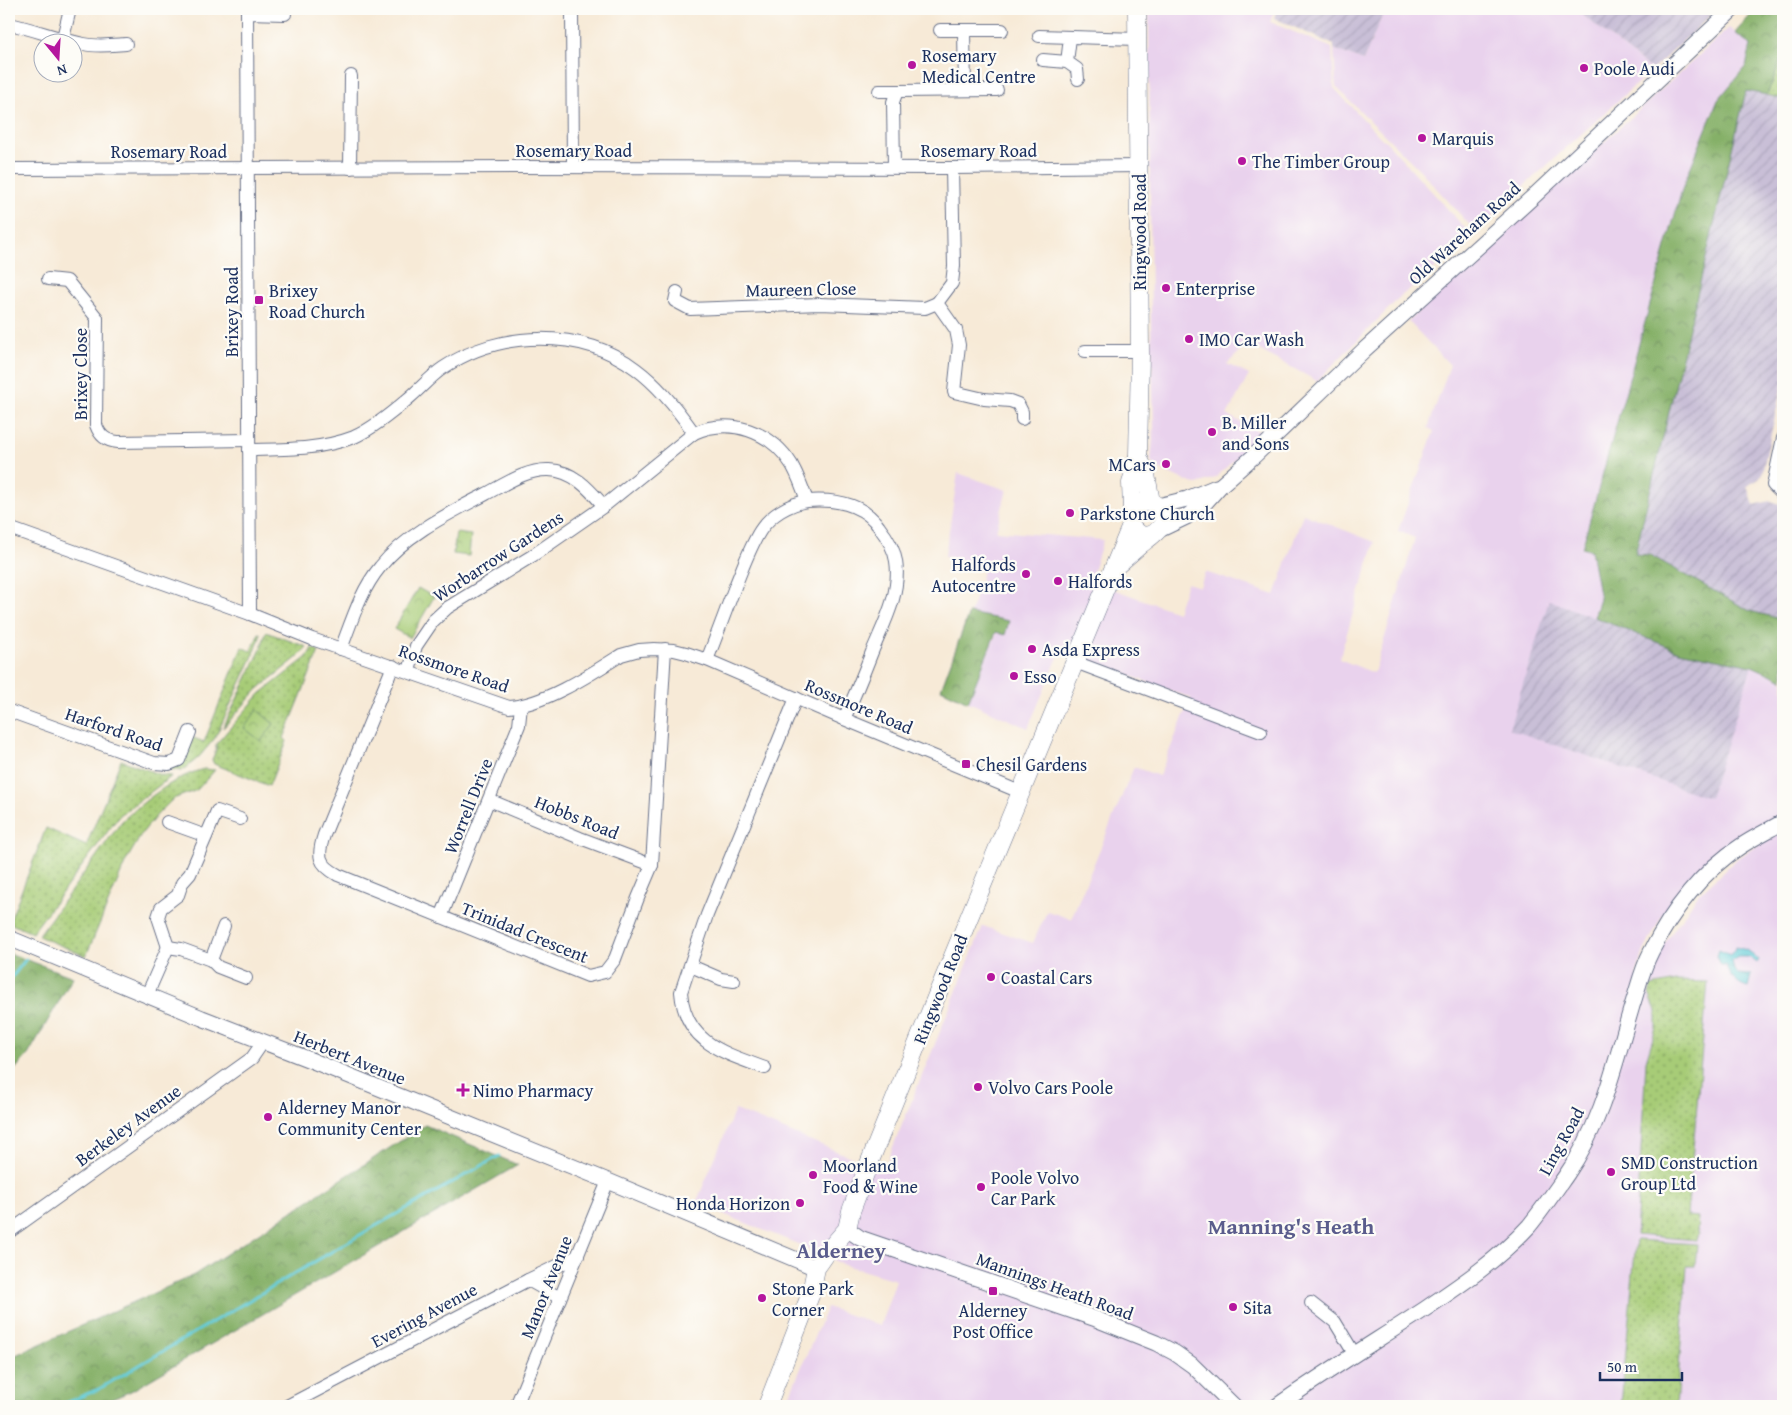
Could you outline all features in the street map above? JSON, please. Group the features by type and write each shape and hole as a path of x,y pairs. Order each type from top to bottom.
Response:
{"main road":[{"name":"Ringwood Road","path":"768,1406 811,1294 816,1268 847,1230 851,1211 868,1166 1020,792 1114,568 1132,518 1132,483 1138,456 1140,351 1137,9"},
{"name":"Ringwood Road","path":"1138,456 1155,504"},
{"path":"1140,503 1155,504 1164,515 1164,520 1156,532 1142,536 1134,530 1132,518 1140,503"},
{"name":"Ringwood Road","path":"1114,568 1156,532"}],"street":[{"path":"64,32 70,9"},
{"path":"572,9 573,167"},
{"name":"Old Wareham Road","path":"1156,532 1186,517 1203,505 1220,486 1254,456 1364,350 1535,195 1733,9"},
{"path":"247,11 285,14"},
{"name":"Brixey Road","path":"247,11 250,614"},
{"path":"9,24 41,32"},
{"path":"940,30 1002,30"},
{"path":"964,30 965,90"},
{"path":"1039,36 1138,39"},
{"path":"1067,62 1070,38"},
{"path":"82,43 102,46 126,44"},
{"path":"1043,60 1067,62 1078,69 1078,79"},
{"path":"350,168 351,76"},
{"path":"879,91 997,90"},
{"path":"894,167 893,102 897,91"},
{"name":"Rosemary Road","path":"9,169 952,168 1139,166"},
{"path":"952,168 954,266 952,283 937,302 956,330 959,345 954,392 984,400 1010,401 1018,404 1022,412 1022,419"},
{"name":"Brixey Close","path":"48,279 67,281 97,318 96,425 101,436 106,440 118,442 314,447 355,436 376,424 410,398 430,378 455,360 475,351 511,341 542,338 583,344 604,352 635,368 652,382 694,433"},
{"name":"Maureen Close","path":"677,292 676,301 690,309 820,304 925,308 937,302"},
{"path":"1084,351 1140,351"},
{"path":"694,433 713,427 728,426 742,427 755,432 780,449 791,464 807,501"},
{"name":"Worbarrow Gardens","path":"409,671 416,646 433,621 447,608 532,556 604,506 694,433"},
{"path":"1783,438 1773,485 1783,495"},
{"path":"341,648 369,582 382,565 401,546 450,512 519,477 537,470 564,472 576,478 604,506"},
{"name":"Old Wareham Road","path":"1155,504 1187,499 1220,486"},
{"path":"707,660 745,562 760,530 771,519 788,506 797,502 807,501 838,501 864,512 875,520 892,547 896,560 896,589 890,610 844,720"},
{"name":"Rossmore Road","path":"9,528 508,707 521,706 542,699 621,655 639,650 665,649 686,653 707,660 844,720 1020,792"},
{"name":"Trinidad Crescent","path":"393,666 320,846 320,858 326,868 338,875 574,972 594,976 605,972 615,959 652,865 665,649"},
{"path":"1075,662 1262,732"},
{"path":"765,1068 718,1051 699,1035 689,1019 682,1002 681,992 707,915 796,698"},
{"name":"Worrell Drive","path":"441,917 519,725 521,706"},
{"name":"Harford Road","path":"9,711 154,764 169,764 179,760 190,732"},
{"name":"Hobbs Road","path":"489,800 580,838 652,865"},
{"path":"147,995 168,947 158,917 161,908 178,894 182,883 190,874 217,810 240,819"},
{"path":"167,822 206,836"},
{"name":"Ling Road","path":"1277,1406 1451,1292 1484,1267 1528,1226 1568,1173 1583,1148 1611,1079 1650,953 1670,919 1707,874 1721,861 1740,846 1783,822"},
{"path":"210,960 224,926"},
{"name":"Herbert Avenue","path":"9,938 608,1181 816,1268"},
{"path":"168,947 181,949 210,960 218,967 246,978"},
{"path":"691,966 721,979 734,981"},
{"name":"Berkeley Avenue","path":"9,1232 252,1058 262,1042"},
{"name":"Manor Avenue","path":"516,1406 608,1181"},
{"name":"Mannings Heath Road","path":"847,1230 860,1238 1096,1319 1156,1343 1192,1365 1234,1406"},
{"name":"Evering Avenue","path":"287,1406 528,1280 578,1256"},
{"path":"528,1280 560,1298"},
{"path":"1311,1303 1335,1322 1355,1355"}],"shaded area":[{"path":"1149,9 1275,9 1270,22 1332,48 1334,88 1385,140 1473,237 1401,296 1317,381 1248,344 1227,364 1249,375 1227,415 1262,433 1215,478 1197,484 1155,467 1151,461 1154,426 1151,325"},
{"path":"1277,9 1385,9 1363,61 1334,49 1334,45 1274,18"},
{"path":"1385,9 1575,9 1652,70 1503,205 1477,233 1420,170 1336,87 1334,49 1363,61"},
{"path":"1575,9 1717,9 1652,70"},
{"path":"1729,28 1751,45 1746,66 1718,100 1582,547 1591,549 1600,599 1594,617 1752,666 1783,680 1783,814 1733,843 1683,888 1663,914 1644,951 1636,975 1649,993 1648,977 1659,952 1697,896 1739,857 1783,830 1783,1406 785,1406 827,1307 880,1326 896,1280 844,1265 798,1244 696,1203 735,1110 884,1169 983,926 1033,943 1047,911 1071,919 1134,767 1159,776 1191,698 1061,650 1028,728 968,702 997,632 1009,621 970,613 984,565 945,556 958,473 1007,490 996,531 1103,540 1090,581 1177,612 1187,583 1200,587 1205,572 1275,595 1303,514 1375,542 1339,659 1374,673 1415,538 1398,531 1434,431 1428,428 1450,365 1408,321"},
{"path":"1746,91 1783,99 1783,381 1762,473 1759,479 1747,486 1754,505 1770,501 1783,505 1783,622 1777,618 1750,611 1635,554"},
{"path":"1549,600 1679,651 1752,666 1709,798 1509,729"}],"green space":[{"path":"1756,9 1783,9 1783,54 1767,95 1746,91 1635,554 1650,555 1750,611 1777,618 1783,622 1783,680 1752,666 1679,651 1594,617 1600,599 1591,550 1582,548 1683,186 1718,100 1746,66 1751,45 1735,33"},
{"path":"1783,54 1783,99 1767,95"},
{"path":"456,533 471,535 469,556 453,554"},
{"path":"418,588 434,597 410,638 394,629"},
{"path":"969,613 1009,621 1005,635 996,632 968,702 941,689"},
{"path":"266,632 307,647 299,656 258,689 223,728 261,649"},
{"path":"259,633 261,634 256,649 215,738 199,757 186,768 181,771 168,769 191,737 204,742 242,647 251,651"},
{"path":"312,648 319,651 284,738 287,741 269,786 214,764 212,760 216,744 260,694 307,657"},
{"path":"257,710 274,724 261,741 244,728"},
{"path":"121,760 161,775 172,776 120,815 32,933 9,923 46,828 86,846"},
{"path":"204,769 215,770 197,790 173,799 143,832 126,861 86,956 38,936 122,821 140,805 171,783 193,772"},
{"path":"9,953 73,977 28,1055 9,1076"},
{"path":"1676,981 1708,982 1687,1216 1698,1217 1697,1230 1699,1234 1697,1240 1636,1235 1646,1061 1656,1028 1656,1011 1649,994 1651,986"},
{"path":"425,1125 518,1165 131,1391 96,1406 9,1406 9,1358 194,1275"},
{"path":"1636,1240 1697,1244 1695,1266 1687,1266 1676,1406 1621,1406"}],"water":[{"path":"1736,947 1749,952 1759,960 1757,963 1749,957 1738,957 1732,961 1734,970 1738,974 1751,975 1748,987 1734,979 1726,965 1721,965 1717,956 1719,950 1730,955"}],"waterway":[{"path":"9,981 26,959"},
{"path":"58,1406 99,1389 365,1232 499,1156"}],"place":[{"name":"Rosemary Medical Centre","path":"912,65"},
{"name":"Poole Audi","path":"1584,68"},
{"name":"Marquis","path":"1422,138"},
{"name":"The Timber Group","path":"1242,161"},
{"name":"Enterprise","path":"1166,288"},
{"name":"Brixey Road Church","path":"259,300"},
{"name":"IMO Car Wash","path":"1189,339"},
{"name":"B. Miller and Sons","path":"1212,432"},
{"name":"MCars","path":"1166,464"},
{"name":"Parkstone Church","path":"1070,513"},
{"name":"Halfords Autocentre","path":"1026,574"},
{"name":"Halfords","path":"1058,581"},
{"name":"Asda Express","path":"1032,649"},
{"name":"Esso","path":"1014,676"},
{"name":"Chesil Gardens","path":"966,764"},
{"name":"Coastal Cars","path":"991,977"},
{"name":"Volvo Cars Poole","path":"978,1087"},
{"name":"Nimo Pharmacy","path":"463,1090"},
{"name":"Alderney Manor Community Center","path":"268,1117"},
{"name":"SMD Construction Group Ltd","path":"1611,1172"},
{"name":"Moorland Food & Wine","path":"813,1175"},
{"name":"Poole Volvo Car Park","path":"981,1187"},
{"name":"Honda Horizon","path":"800,1203"},
{"name":"Alderney Post Office","path":"993,1291"},
{"name":"Stone Park Corner","path":"762,1298"},
{"name":"Sita","path":"1233,1307"}],"district":[{"name":"Manning's Heath","path":"1291,1226"},
{"name":"Alderney","path":"841,1250"}]}
